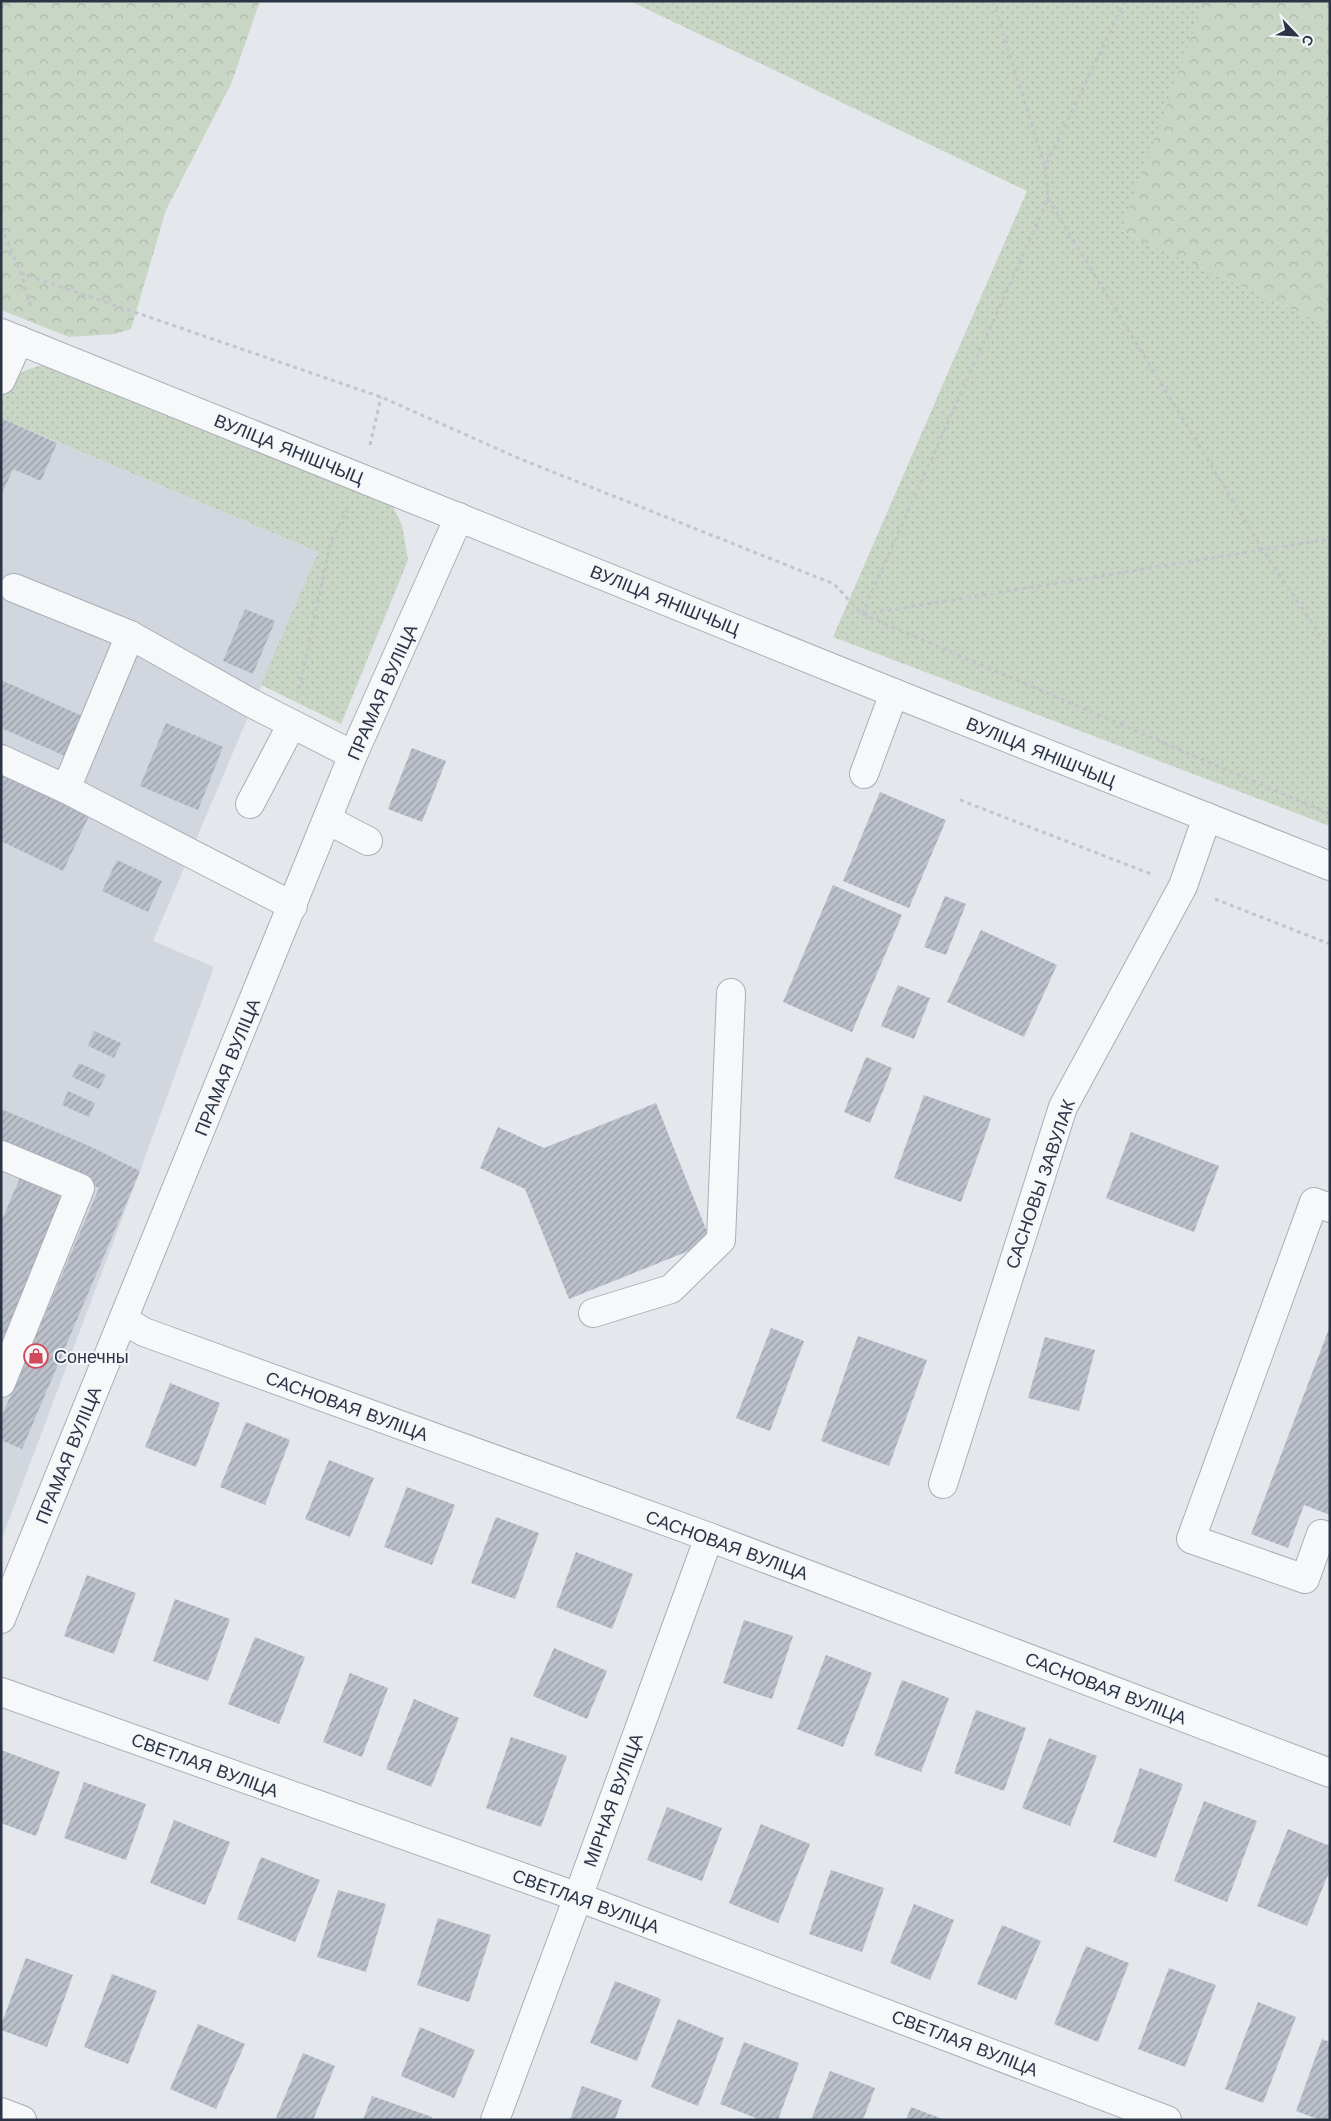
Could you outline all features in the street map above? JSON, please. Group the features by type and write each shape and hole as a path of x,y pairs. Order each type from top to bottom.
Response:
{"street":[{"path":"1,380 21,341"},
{"name":"ВУЛІЦА ЯНІШЧЫЦ","path":"21,341 894,693 1330,866"},
{"name":"ПРАМАЯ ВУЛІЦА","path":"1,1619 353,755 459,517"},
{"path":"14,588 130,635 292,724 353,755"},
{"path":"66,789 130,635"},
{"path":"864,774 894,693"},
{"path":"250,804 292,724"},
{"path":"1,759 66,789 293,906"},
{"name":"САСНОВЫ ЗАВУЛАК","path":"943,1484 1063,1107 1183,886 1207,817"},
{"path":"328,820 368,841"},
{"path":"593,1313 671,1289 722,1240 731,993"},
{"path":"1,1155 80,1188 1,1383"},
{"path":"1321,1534 1305,1579 1191,1539 1314,1202 1330,1208"},
{"name":"САСНОВАЯ ВУЛІЦА","path":"124,1320 144,1332 709,1537 1330,1773"},
{"name":"МІРНАЯ ВУЛІЦА","path":"495,2120 709,1537"},
{"path":"1,1565 27,1556"},
{"name":"СВЕТЛАЯ ВУЛІЦА","path":"1,1692 578,1897 1167,2120"},
{"path":"1,2112 22,2120"}],"path":[{"path":"993,1 1045,167 1048,199 1263,550 1330,650"},
{"path":"1045,167 1125,1"},
{"path":"862,614 1048,199"},
{"path":"1,227 21,273 21,341"},
{"path":"21,273 381,397 518,458 834,584 862,614 1330,814"},
{"path":"292,724 331,541 362,478 381,397"},
{"path":"862,614 1330,539"},
{"path":"960,800 1330,944"}],"shaded area":[{"path":"1,418 318,552 153,941 214,967 140,1171 1,1541"}],"green space":[{"path":"1,1 260,1 231,84 166,210 131,329 114,334 69,337 1,310"},
{"path":"630,1 1215,1 1121,231 1330,327 1330,826 833,637 1027,191"},
{"path":"1204,1 1330,1 1330,327 1121,231"},
{"path":"51,363 391,503 402,525 408,560 341,724 261,685 318,552 1,418 4,394 13,379 28,369"}],"building":[{"path":"1,418 57,443 41,481 13,469 1,496"},
{"path":"245,609 275,621 253,674 223,661"},
{"path":"1,680 89,719 72,759 1,728"},
{"path":"166,723 223,747 198,810 140,786"},
{"path":"412,748 446,761 422,822 388,809"},
{"path":"1,773 90,814 63,871 1,841"},
{"path":"880,792 946,820 909,908 843,881"},
{"path":"117,860 162,881 148,912 102,891"},
{"path":"833,885 902,915 852,1032 783,1002"},
{"path":"945,896 966,904 946,955 924,947"},
{"path":"981,930 1057,965 1024,1037 947,1002"},
{"path":"898,985 930,998 914,1039 881,1026"},
{"path":"94,1031 121,1043 114,1058 88,1046"},
{"path":"866,1057 892,1068 870,1123 844,1112"},
{"path":"79,1063 106,1075 99,1089 72,1077"},
{"path":"68,1091 95,1103 89,1117 62,1105"},
{"path":"924,1095 991,1119 961,1202 894,1178"},
{"path":"656,1103 711,1242 569,1299 525,1189 480,1168 498,1127 544,1148"},
{"path":"1,1109 87,1145 140,1171 22,1449 1,1440 1,1418 99,1188 1,1144"},
{"path":"1131,1132 1219,1166 1194,1232 1106,1198"},
{"path":"22,1173 69,1193 1,1354 1,1222"},
{"path":"1330,1326 1330,1515 1304,1505 1288,1548 1251,1534"},
{"path":"771,1328 804,1341 770,1431 736,1418"},
{"path":"858,1336 927,1360 889,1466 821,1441"},
{"path":"1045,1337 1095,1350 1079,1411 1028,1398"},
{"path":"170,1383 220,1403 196,1467 145,1447"},
{"path":"246,1422 290,1440 265,1505 220,1487"},
{"path":"329,1460 374,1478 350,1537 305,1519"},
{"path":"407,1487 455,1505 432,1565 384,1547"},
{"path":"496,1517 539,1533 515,1599 471,1583"},
{"path":"576,1552 633,1574 612,1629 556,1607"},
{"path":"87,1575 136,1593 114,1654 64,1636"},
{"path":"175,1599 230,1619 208,1681 153,1661"},
{"path":"744,1620 793,1636 772,1699 723,1683"},
{"path":"255,1637 305,1657 279,1724 228,1704"},
{"path":"554,1648 607,1671 587,1719 533,1696"},
{"path":"826,1655 872,1673 843,1747 797,1729"},
{"path":"350,1673 388,1688 362,1757 323,1742"},
{"path":"902,1680 949,1698 921,1772 874,1755"},
{"path":"414,1699 459,1718 431,1787 386,1769"},
{"path":"976,1710 1026,1728 1004,1791 954,1773"},
{"path":"511,1737 567,1756 541,1827 486,1808"},
{"path":"1049,1738 1097,1756 1070,1826 1022,1808"},
{"path":"1,1750 60,1772 36,1836 1,1823"},
{"path":"1140,1768 1183,1784 1156,1858 1113,1842"},
{"path":"84,1782 146,1804 126,1860 64,1838"},
{"path":"1204,1801 1257,1821 1227,1902 1174,1881"},
{"path":"667,1807 722,1828 702,1881 647,1860"},
{"path":"174,1820 230,1842 205,1905 150,1883"},
{"path":"761,1824 810,1844 778,1923 729,1903"},
{"path":"1288,1829 1330,1846 1330,1870 1307,1926 1257,1906"},
{"path":"261,1857 320,1880 295,1942 237,1919"},
{"path":"831,1870 884,1888 862,1952 809,1934"},
{"path":"338,1890 386,1904 366,1972 317,1957"},
{"path":"914,1904 954,1920 930,1980 890,1963"},
{"path":"438,1918 491,1935 469,2002 417,1985"},
{"path":"1002,1925 1041,1941 1016,2000 977,1984"},
{"path":"1086,1946 1129,1963 1098,2042 1054,2024"},
{"path":"26,1958 73,1975 47,2047 1,2030 1,2025"},
{"path":"1169,1968 1216,1985 1185,2067 1138,2049"},
{"path":"112,1974 157,1991 128,2064 84,2047"},
{"path":"615,1981 661,1999 637,2061 590,2043"},
{"path":"1258,2002 1296,2017 1263,2103 1225,2089"},
{"path":"678,2019 724,2038 698,2106 651,2087"},
{"path":"198,2024 245,2044 216,2109 170,2089"},
{"path":"420,2027 475,2050 454,2098 401,2076"},
{"path":"1322,2039 1330,2042 1330,2120 1320,2120 1296,2111"},
{"path":"744,2042 799,2063 778,2120 761,2120 720,2104"},
{"path":"303,2053 335,2066 313,2120 279,2120 276,2118"},
{"path":"830,2071 875,2088 863,2120 811,2120"},
{"path":"582,2086 622,2100 615,2120 570,2120"},
{"path":"372,2096 432,2117 431,2120 363,2120"},
{"path":"911,2107 945,2120 906,2120"}],"place":[{"name":"Сонечны","path":"36,1356"}]}
